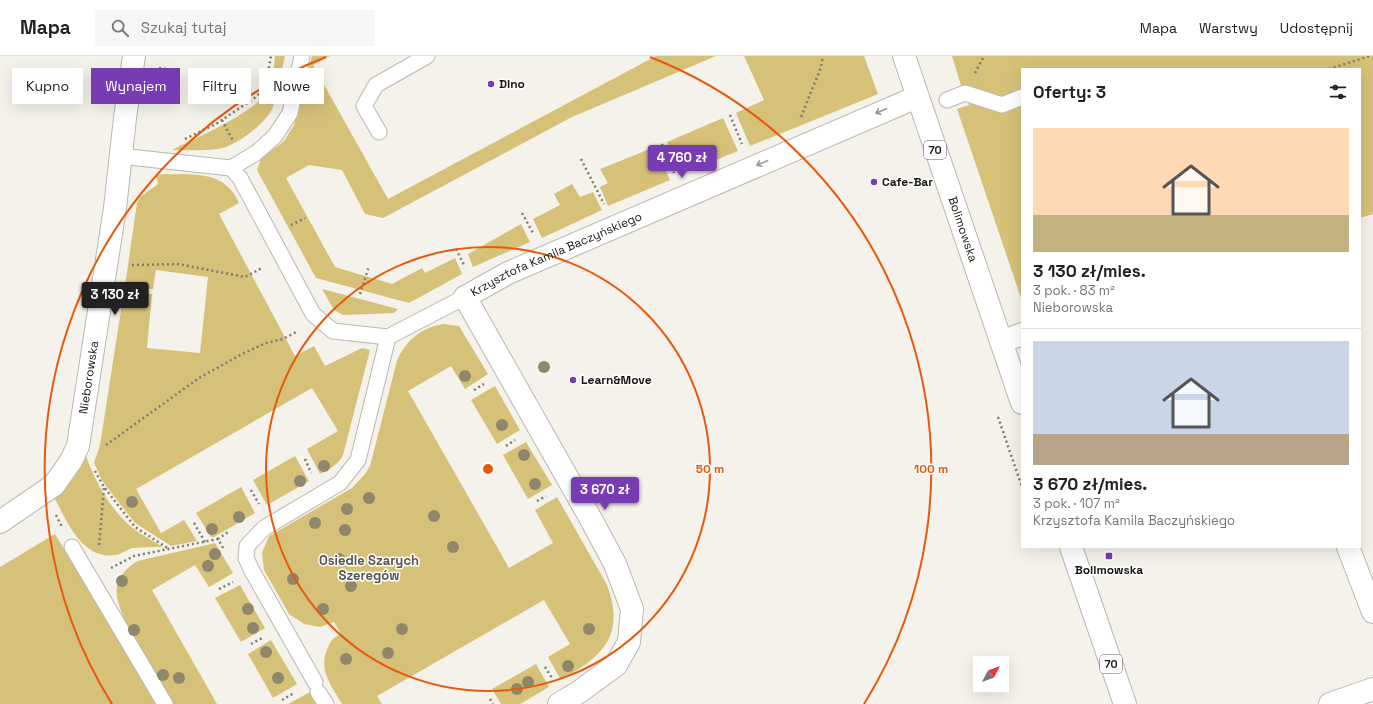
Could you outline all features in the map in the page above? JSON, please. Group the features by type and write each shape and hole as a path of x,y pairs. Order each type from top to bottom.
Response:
{"street":[{"name":"Nieborowska","path":"0,522 54,485 70,461 83,451 134,56"},
{"name":"Bolimowska","path":"904,56 1021,400"},
{"name":"Krzysztofa Kamila Baczyńskiego","path":"559,704 616,666 629,642 632,609 615,564 592,521 465,297 508,273 917,96"},
{"path":"1001,342 1021,334"},
{"name":"70","path":"1071,548 1125,704"},
{"path":"1348,548 1373,612"},
{"path":"1330,704 1373,689"}],"lane":[{"path":"120,156 231,168 256,153 276,136 290,113 302,56"},
{"path":"379,132 364,106 376,85 427,56"},
{"path":"947,100 965,93 1002,105 1021,97"},
{"path":"231,168 240,178 313,314 333,331 388,337 465,297"},
{"path":"320,693 252,571 246,558 247,546 264,528 340,483 358,460 388,337"},
{"path":"72,547 165,704"}],"path":[{"path":"179,141 216,124 256,97 263,89 267,79 271,56"},
{"path":"801,117 821,67 823,56"},
{"path":"1332,68 1370,56"},
{"path":"730,115 743,146"},
{"path":"662,144 674,174"},
{"path":"581,159 604,205"},
{"path":"522,213 534,237"},
{"path":"289,226 305,218"},
{"path":"456,249 466,268"},
{"path":"106,264 146,266 178,264 245,277 283,258"},
{"path":"360,294 369,266"},
{"path":"169,549 135,527 104,487 83,451 116,438 199,378 242,354 266,343 284,339 319,320"},
{"path":"304,459 313,476"},
{"path":"91,578 98,557 104,487"},
{"path":"251,490 260,506"},
{"path":"45,492 72,547"},
{"path":"194,523 205,542"},
{"path":"91,578 134,556 218,539"},
{"path":"219,589 233,582"},
{"path":"490,699 493,704"}],"shaded area":[{"path":"275,56 285,56 283,68 274,68"},
{"path":"312,56 330,56 313,65 315,68 309,68"},
{"path":"656,56 716,56 572,117 383,218 365,214 342,170 309,165 286,178 335,267 392,284 422,268 425,273 455,258 462,274 409,303 316,278 257,170 261,159 284,141 294,125 299,104 324,104 324,85 388,199"},
{"path":"744,56 864,56 878,94 750,146 736,113 764,100"},
{"path":"952,56 1373,56 1373,214 1361,218 1361,68 1021,68 1021,298 957,109 969,105 964,95"},
{"path":"259,100 259,104 274,104 270,113 257,127 233,144 218,149 172,150 226,123"},
{"path":"723,118 738,151 679,175 667,142"},
{"path":"655,147 670,180 608,206 600,187 608,183 600,169"},
{"path":"156,175 201,175 225,184 231,190 239,203 219,214 295,356 314,346 325,366 362,348 370,350 343,455 336,464 320,474 307,449 338,431 312,388 136,489 161,533 184,520 197,541 171,546 135,523 103,482 94,463 100,445 124,291 152,294 147,348 200,353 208,277 156,270 153,289 125,286 137,203 140,197 158,184"},
{"path":"572,184 580,197 593,192 602,210 542,238 533,219 560,205 554,194"},
{"path":"521,224 530,242 473,267 468,254"},
{"path":"322,289 398,309 394,313 343,315 334,310"},
{"path":"444,324 459,326 488,374 465,389 451,366 408,391 509,568 553,543 535,510 557,497 607,585 614,618 612,632 599,653 576,671 561,680 548,657 570,644 544,600 377,696 382,704 342,704 330,685 324,664 329,644 334,638 341,634 334,622 320,627 304,624 289,614 264,570 262,553 269,536 352,488 365,474 370,466 400,354 415,336 428,328"},
{"path":"495,386 520,430 497,444 471,400"},
{"path":"526,442 552,485 528,499 503,455"},
{"path":"86,456 98,484 115,510 133,528 163,547 133,548 116,555 104,555 94,552 85,546 78,538 65,519 55,499 73,479"},
{"path":"295,456 309,481 267,505 253,480"},
{"path":"241,487 255,513 214,537 211,537 196,513"},
{"path":"55,534 156,704 0,704 0,567"},
{"path":"215,543 233,573 209,587 195,565 152,590 217,704 172,704 128,628 117,597 117,586 125,571 138,561"},
{"path":"240,585 265,628 241,642 215,598"},
{"path":"271,640 297,684 273,698 248,654"},
{"path":"536,664 549,687 520,704 501,704 492,689"},
{"path":"310,692 318,704 288,704"}],"place":[{"name":"Dino","path":"491,84"},
{"name":"Cafe-Bar","path":"874,182"},
{"name":"Learn&Move","path":"573,380"},
{"name":"Bolimowska","path":"1109,556"}],"district":[{"name":"Osiedle Szarych Szeregów","path":"369,568"}]}
